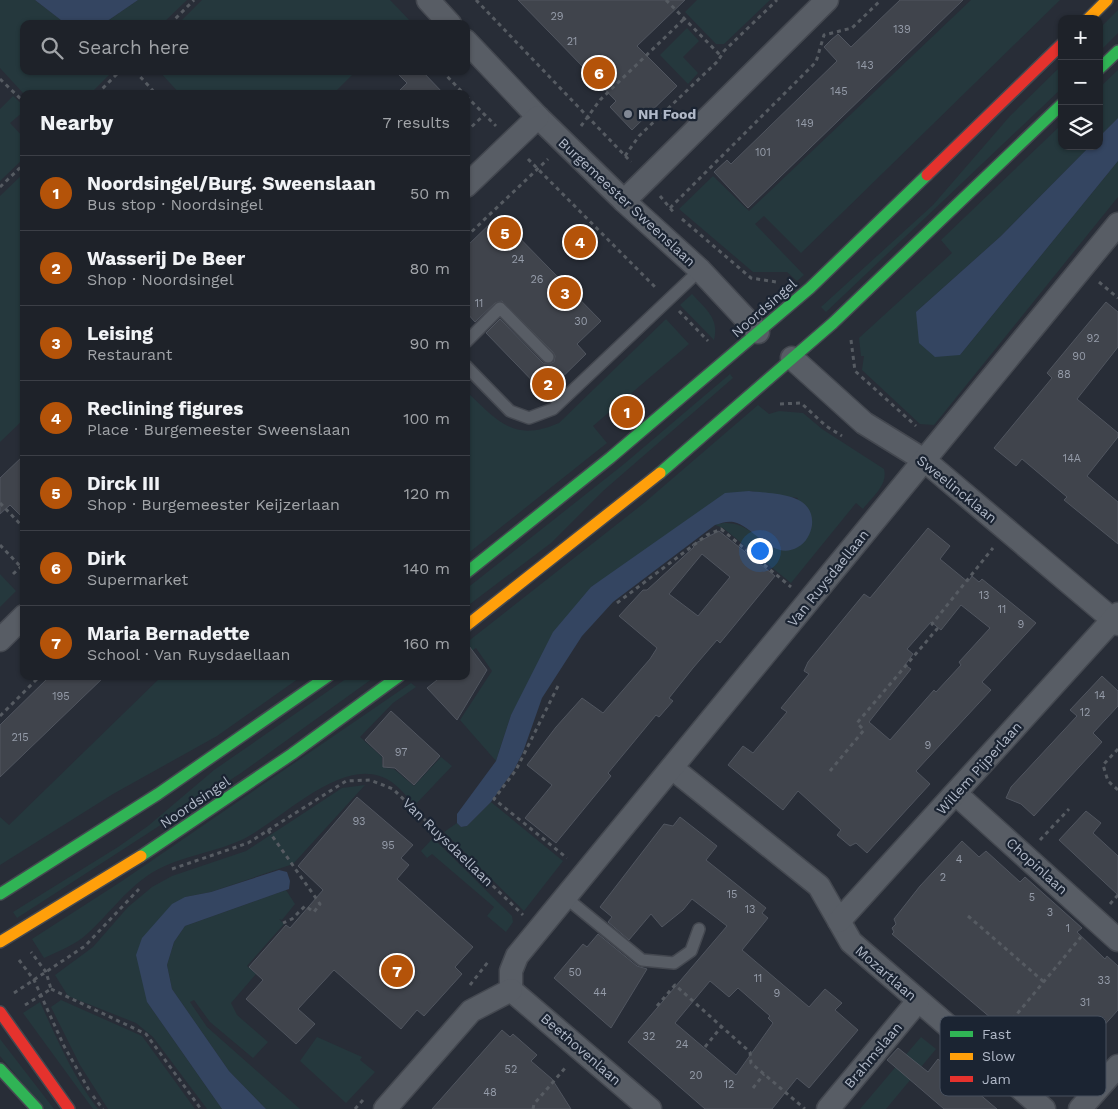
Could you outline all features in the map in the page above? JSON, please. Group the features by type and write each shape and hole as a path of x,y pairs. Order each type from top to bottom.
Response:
{"main road":[{"path":"1092,15 1107,0"},
{"name":"Noordsingel","path":"470,570 762,334 1058,48"},
{"path":"1103,65 1118,51"},
{"path":"470,623 643,488 789,356 833,323 1061,105"},
{"name":"Noordsingel","path":"0,894 158,794 322,680"},
{"name":"Noordsingel","path":"2,941 157,846 292,754 394,680"},
{"path":"2,1015 69,1109"},
{"path":"0,1069 37,1109"}],"street":[{"path":"428,0 446,20"},
{"path":"624,202 827,0"},
{"name":"Burgemeester Sweenslaan","path":"470,45 538,117 624,202 700,270 762,334"},
{"path":"470,182 538,117"},
{"name":"Van Ruysdaellaan","path":"511,990 511,971 517,956 1118,224"},
{"name":"Sweelincklaan","path":"789,356 864,423 924,460 1116,619"},
{"name":"Willem Pijperlaan","path":"839,920 1116,619"},
{"path":"0,640 20,620"},
{"name":"Mozartlaan","path":"672,768 819,886 851,942 940,1020"},
{"name":"Chopinlaan","path":"956,794 1118,940"},
{"path":"385,1109 471,1011 511,990"},
{"name":"Beethovenlaan","path":"511,990 650,1109"},
{"name":"Brahmslaan","path":"828,1109 918,1001"},
{"path":"1106,1080 1118,1066"},
{"name":"Mozartlaan","path":"1029,1096 1044,1109"},
{"path":"1080,1109 1091,1096"}],"lane":[{"path":"470,370 510,411 529,418 553,409 700,270"},
{"path":"470,338 500,308 548,357"},
{"path":"565,897 642,960 674,963 691,951 699,929"}],"path":[{"path":"174,20 194,0"},
{"path":"476,0 625,156 670,208 751,278 791,285 802,295"},
{"path":"666,0 721,56"},
{"path":"625,156 639,136 777,0"},
{"path":"670,208 816,62 824,35 852,28 881,0"},
{"path":"101,90 116,75"},
{"path":"139,75 153,90"},
{"path":"446,75 460,90"},
{"path":"0,79 20,98"},
{"path":"470,128 484,114"},
{"path":"0,188 20,168"},
{"path":"833,323 852,340 855,372 916,426 924,460"},
{"path":"0,503 20,524"},
{"path":"617,603 707,535 721,528 809,601"},
{"path":"830,771 864,730 857,723 937,629 932,624 1007,530"},
{"path":"0,545 20,564"},
{"path":"13,574 20,568"},
{"path":"0,716 36,680"},
{"path":"558,686 516,770 494,799 570,860 564,867"},
{"path":"1118,749 1103,765 1108,781 1118,790"},
{"name":"Van Ruysdaellaan","path":"268,830 346,781 370,780 393,789 524,917 530,910"},
{"path":"1026,856 1068,809"},
{"path":"168,871 248,843 268,830 320,904 314,912 305,906 292,919 283,923"},
{"path":"34,980 85,946 141,887"},
{"path":"968,916 1044,982"},
{"path":"1015,1016 1096,919"},
{"path":"16,932 46,972 52,989 146,1034 201,1109"},
{"path":"2,941 34,980 64,1046 103,1109"},
{"path":"465,991 489,961"},
{"path":"657,1006 675,985 750,1052 751,1063 805,1109"},
{"path":"2,1015 42,996 52,989"},
{"path":"705,1047 722,1026"},
{"path":"533,1109 534,1104 582,1049"},
{"path":"753,1088 764,1074"},
{"path":"355,1109 368,1094"}],"green space":[{"path":"0,0 35,0 61,20 20,20 20,75 109,75 94,90 20,90 0,68"},
{"path":"138,0 187,0 166,20 109,20"},
{"path":"202,0 390,0 409,20 182,20"},
{"path":"697,0 770,0 724,44 716,44 685,12"},
{"path":"971,0 1060,0 801,253 764,216 755,224 804,275 797,281 787,272 753,272 679,209 713,176 749,211"},
{"path":"1118,10 1118,33 1103,48 1103,25"},
{"path":"687,28 699,41 683,57 698,73 688,84 660,55"},
{"path":"1058,69 1058,92 826,312 821,307 933,205 1010,116"},
{"path":"1118,70 1118,118 1103,133 1103,105 1103,84"},
{"path":"163,75 352,75 337,90 176,90"},
{"path":"13,96 20,102 20,114 10,123 20,134 20,162 0,181 0,109"},
{"path":"1058,128 1058,150 1086,150 1001,236 916,312 960,355 1118,161 1118,197 934,425 920,424 862,370 864,356 861,356 859,338 952,253 941,240"},
{"path":"20,177 20,423 0,442 0,196"},
{"path":"692,294 713,320 715,326 714,340 680,305"},
{"path":"666,319 689,344 593,426 607,443 470,552 470,395 497,420 518,430 543,429 559,423"},
{"path":"730,374 733,378 603,491 551,543 470,604 470,586 624,464"},
{"path":"758,405 769,414 779,411 803,413 822,429 884,469 885,475 879,490 863,509 856,503 791,583 723,528 715,525 732,523 739,525 774,549 798,498 749,491 591,587 511,715 496,761 460,720 492,671 476,648 470,652 470,640 644,503"},
{"path":"0,574 16,591 0,607"},
{"path":"158,680 296,680 217,736 113,794 0,865 0,817 9,825"},
{"path":"344,680 370,680 241,773 17,918 13,912 118,847 148,826 214,770"},
{"path":"411,683 416,687 393,703 360,737 382,757 382,764 386,768 394,769 414,786 441,757 452,766 415,805 393,783 375,775 355,775 335,781 314,792 256,832 239,841 169,864 147,876 131,889 82,938 44,958 32,939 122,881"},
{"path":"365,785 293,864 211,892 185,897 147,1002 222,1109 207,1109 153,1037 136,1023 68,996 55,975 93,947 128,907 152,887 172,876 246,851 342,788"},
{"path":"491,802 563,861 524,911 444,832 457,823 461,827 467,826"},
{"path":"433,838 512,916 513,922 506,932 487,916 494,907 432,854 427,858 421,851"},
{"path":"286,890 295,904 282,920 279,919 284,924 247,966 256,974 231,1003 237,1015 268,1042 253,1058 210,1022 194,1000 190,1002 207,1027 300,1109 266,1109 229,1071 172,989 167,965 174,942 185,926"},
{"path":"61,1000 142,1036 195,1109 108,1109 80,1065 51,1007"},
{"path":"40,1002 73,1071 98,1109 93,1109 23,1013"},
{"path":"317,1037 362,1057 360,1060 375,1072 346,1103 300,1061"},
{"path":"921,1037 936,1049 886,1109 860,1109"},
{"path":"0,1039 54,1109 44,1109 0,1056"}],"water":[{"path":"35,0 138,0 109,20 61,20"},
{"path":"1118,118 1118,161 960,355 935,357 919,343 916,312 1001,236 1086,150 1103,150 1103,133"},
{"path":"749,491 780,494 807,506 811,514 812,525 806,540 798,547 781,550 773,548 737,523 728,522 715,525 613,602 582,636 542,698 523,752 514,770 491,802 467,826 461,827 457,823 457,814 496,761 511,715 553,632 591,587 725,493"},
{"path":"279,870 287,872 290,881 289,889 185,926 174,942 167,965 172,989 229,1071 266,1109 222,1109 147,1002 136,955 142,938 172,904 185,897 211,892"}],"building":[{"path":"518,0 685,0 637,46 677,86 632,130 610,107 616,101"},
{"path":"900,0 963,0 748,208 714,172 727,160 731,164 837,61 824,47 831,40 838,34 851,47"},
{"path":"399,75 426,75 440,90 400,90 407,83"},
{"path":"498,216 601,321 577,344 586,354 545,394 486,333 500,319 543,363 549,364 554,362 555,356 553,352 502,301 495,303 475,322 470,316 470,243"},
{"path":"1106,302 1118,312 1118,347 1077,399 1118,433 1118,437 1087,476 1118,502 1118,544 1064,500 1067,497 1022,459 1016,466 994,448 1052,378 1047,373"},
{"path":"20,459 20,515 10,505 0,514 0,478"},
{"path":"928,528 950,546 940,559 968,582 972,576 979,582 982,579 1036,623 982,682 991,690 916,771 930,784 867,853 856,843 850,846 837,835 841,830 798,791 783,810 728,765 743,746 753,753 787,712 781,708 809,674 804,671 808,662 864,594 870,598","holes":["961,605 990,628 959,662 961,665 936,692 934,690 890,740 869,722 911,669 905,665 913,654 907,649 931,622 941,630"]},
{"path":"719,531 775,576 720,643 717,640 693,668 669,698 673,701 659,717 656,715 608,773 611,776 556,843 525,818 552,785 527,765 556,727 582,698 603,713 650,659 657,648 619,616 643,590 647,590 694,547 692,545","holes":["702,554 730,577 698,616 669,594"]},
{"path":"470,647 487,670 457,720 427,688 437,680 470,680"},
{"path":"1102,676 1118,691 1118,706 1093,733 1102,742 1034,816 1021,804 1006,798 1011,787 1077,716 1070,710"},
{"path":"46,680 101,680 0,777 0,725"},
{"path":"391,711 440,756 414,785 395,768 383,767 383,757 365,740"},
{"path":"357,797 413,845 401,858 409,865 397,879 473,947 455,967 462,974 424,1016 417,1010 401,1029 334,970 298,1009 315,1024 296,1044 246,999 263,980 249,967 286,925 290,928 323,890 298,866"},
{"path":"1086,811 1101,823 1093,833 1118,856 1118,895 1059,840"},
{"path":"680,817 717,846 706,860 766,908 762,913 768,918 742,950 809,1007 825,989 842,1003 835,1010 858,1030 809,1088 797,1078 772,1109 705,1109 628,1042 727,926 692,899 683,910 662,927 651,914 629,940 608,922 612,917 600,907 664,824 673,826","holes":["710,981 729,997 738,988 770,1016 768,1018 773,1023 736,1075 675,1023"]},
{"path":"962,841 979,857 986,851 1020,882 1025,877 1082,928 1077,932 1105,959 1107,956 1118,966 1118,1010 1106,1023 1106,1016 989,1016 892,934 894,932 892,928 896,924 894,919 920,886"},
{"path":"598,934 637,966 647,969 611,1028 554,978 583,944 587,947"},
{"path":"502,1030 510,1037 513,1034 537,1055 531,1061 552,1079 571,1109 432,1109"},
{"path":"898,1048 928,1072 938,1059 940,1061 940,1096 982,1096 997,1109 944,1109 887,1060"}],"traffic: fast":[{"path":"1103,65 1118,51"},
{"path":"660,473 833,323 1061,105"},
{"path":"470,570 610,458 810,288 927,175"},
{"path":"0,894 158,794 322,680"},
{"path":"141,856 292,754 394,680"},
{"path":"0,1069 37,1109"}],"traffic: slow":[{"path":"1092,15 1107,0"},
{"path":"470,623 660,473"},
{"path":"0,942 141,856"}],"traffic: jam":[{"path":"927,175 1058,48"},
{"path":"0,1012 69,1109"}],"place":[{"name":"Dirk","path":"599,73"},
{"name":"NH Food","path":"628,114"},
{"name":"Dirck III","path":"505,233"},
{"name":"Reclining figures","path":"580,242"},
{"name":"Leising","path":"565,293"},
{"name":"Wasserij De Beer","path":"548,384"},
{"name":"Noordsingel/Burg. Sweenslaan","path":"627,412"},
{"name":"Maria Bernadette","path":"397,971"}]}
